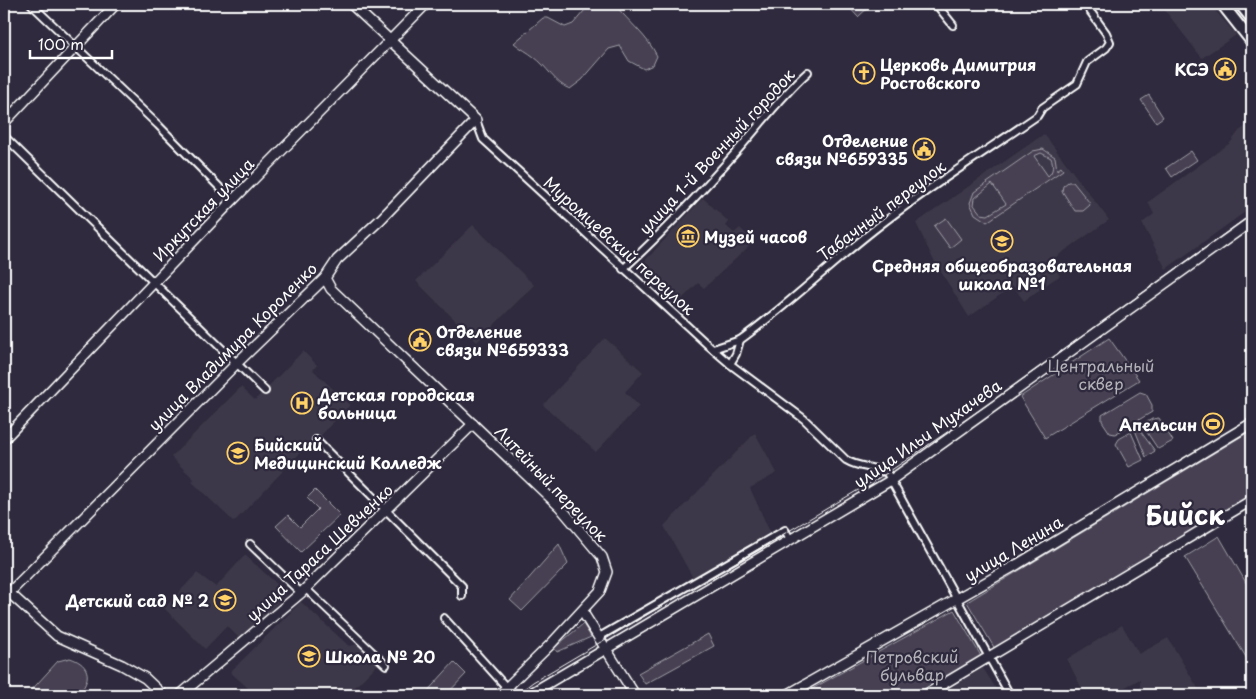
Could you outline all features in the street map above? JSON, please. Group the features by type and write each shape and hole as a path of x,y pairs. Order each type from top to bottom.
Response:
{"main road":[{"path":"4,123 116,4"},
{"name":"Муромцевский переулок","path":"351,4 476,120"},
{"name":"Иркутская улица","path":"4,439 152,282 426,4"},
{"path":"1222,4 1252,42"},
{"path":"1240,4 1252,19"},
{"name":"улица Владимира Короленко","path":"6,590 325,278 336,260 381,219 476,120"},
{"name":"улица Ильи Мухачева","path":"528,695 891,480 1252,221"},
{"name":"Литейный переулок","path":"325,278 331,289 560,507 597,548 605,564 606,580 582,611"},
{"name":"улица Ленина","path":"787,695 955,600 1252,423"},
{"name":"улица Тараса Шевченко","path":"180,695 303,590 387,511 474,424"},
{"path":"926,695 1252,500"},
{"path":"6,590 57,636 122,665 145,678 163,695"},
{"path":"499,695 582,611 634,695"},
{"path":"507,688 514,695"}],"street":[{"path":"31,4 158,125 232,200"},
{"path":"936,4 953,25"},
{"name":"Табачный переулок","path":"713,349 740,340 765,322 813,279 877,227 1037,116 1042,108 1076,84 1087,62 1109,45 1109,37 1085,4"},
{"name":"улица 1-й Военный городок","path":"623,268 667,228 737,152 786,92 808,72"},
{"name":"Муромцевский переулок","path":"476,120 483,139 730,364 804,419 846,460 853,464 876,467 887,473 891,480"},
{"path":"4,136 264,391"},
{"path":"730,364 736,354 740,340"},
{"path":"316,440 462,586 462,596"},
{"path":"891,480 955,600 1010,695"},
{"path":"599,637 785,530 790,539"},
{"path":"250,544 386,665"},
{"path":"444,618 507,688"}],"shaded area":[{"path":"1160,4 1210,4 1236,35 1202,58"},
{"path":"1252,122 1252,207 1166,269 1142,223 1154,214 1148,202 1230,143 1239,131"},
{"name":"Средняя общеобразовательная школа №1","path":"1044,134 1109,220 1050,261 1060,276 1024,301 1013,286 969,317 933,259 916,223"},
{"path":"703,198 729,222 726,226 734,233 740,228 754,242 704,288 698,283 681,300 643,263"},
{"path":"473,225 534,285 477,342 416,281"},
{"path":"605,338 643,372 625,392 639,406 596,452 543,405"},
{"name":"Бийский Медицинский Колледж","path":"303,351 317,365 313,370 350,405 306,451 304,449 234,522 192,482 194,479 171,457 241,387 255,400"},
{"path":"755,433 777,473 750,488 770,532 693,578 664,526"},
{"name":"Детский сад № 2","path":"245,555 287,593 242,641 227,626 205,649 164,608 197,573 216,587"},
{"name":"Школа № 20","path":"301,602 349,646 358,644 379,663 347,695 256,695 230,672"},
{"path":"1122,625 1139,654 1168,638 1202,695 1140,695 1140,679 1111,695 1085,695 1067,659"},
{"path":"983,668 1000,695 939,695"}],"green space":[{"path":"590,4 613,4 616,6 644,36 653,49 657,56 653,65 644,69 629,61 620,46 609,49 582,80 570,89 555,79 532,55 514,43 543,18 548,18 565,27 573,24"},
{"path":"846,4 872,4 858,17"},
{"path":"1149,95 1163,117 1156,122 1141,100"},
{"path":"1043,149 1055,157 1057,170 1061,167 1063,170 987,222 975,214 970,203 974,192 1033,151","holes":["1041,153 1051,158 1052,168 1048,176 1034,156","992,184 1006,204 988,215 981,214 974,205 975,198"]},
{"path":"1191,151 1197,160 1172,177 1166,168"},
{"path":"1068,182 1073,182 1089,202 1090,205 1083,211 1075,211 1062,191 1063,186"},
{"path":"946,218 961,239 950,248 934,226"},
{"name":"Центральный сквер","path":"1109,338 1139,380 1045,438 1020,397"},
{"path":"1140,392 1146,394 1152,405 1152,412 1115,434 1110,433 1102,421 1102,415"},
{"path":"1159,418 1173,441 1158,449 1142,425 1152,419"},
{"path":"1138,428 1155,451 1146,457 1135,430"},
{"name":"Петровский бульвар","path":"1252,430 1252,494 995,649 967,602"},
{"path":"1131,432 1143,460 1129,467 1116,444 1119,439"},
{"path":"315,490 340,515 301,552 276,526 288,515 300,527 318,509 307,498"},
{"path":"1219,536 1252,593 1252,667 1185,557"},
{"path":"559,544 568,564 522,611 510,600"},
{"name":"Петровский бульвар","path":"954,610 981,656 916,695 801,695"},
{"path":"583,624 591,637 557,652 554,648"},
{"path":"708,634 714,646 645,684 638,673"},
{"path":"70,658 86,669 87,679 78,695 27,695 58,661"},
{"path":"454,662 466,674 446,695 424,695"}],"tram line":[{"path":"516,695 533,682 887,473 987,405 1252,214"}],"place":[{"name":"КСЭ","path":"1225,69"},
{"name":"Церковь Димитрия Ростовского","path":"864,73"},
{"name":"Отделение связи №659335","path":"924,149"},
{"name":"Музей часов","path":"688,236"},
{"name":"Средняя общеобразовательная школа №1","path":"1002,241"},
{"name":"Отделение связи №659333","path":"420,340"},
{"name":"Детская городская больница","path":"302,403"},
{"name":"Апельсин","path":"1213,424"},
{"name":"Бийский Медицинский Колледж","path":"238,453"},
{"name":"Детский сад № 2","path":"225,600"},
{"name":"Школа № 20","path":"309,656"}],"district":[{"name":"Бийск","path":"1185,514"}]}
